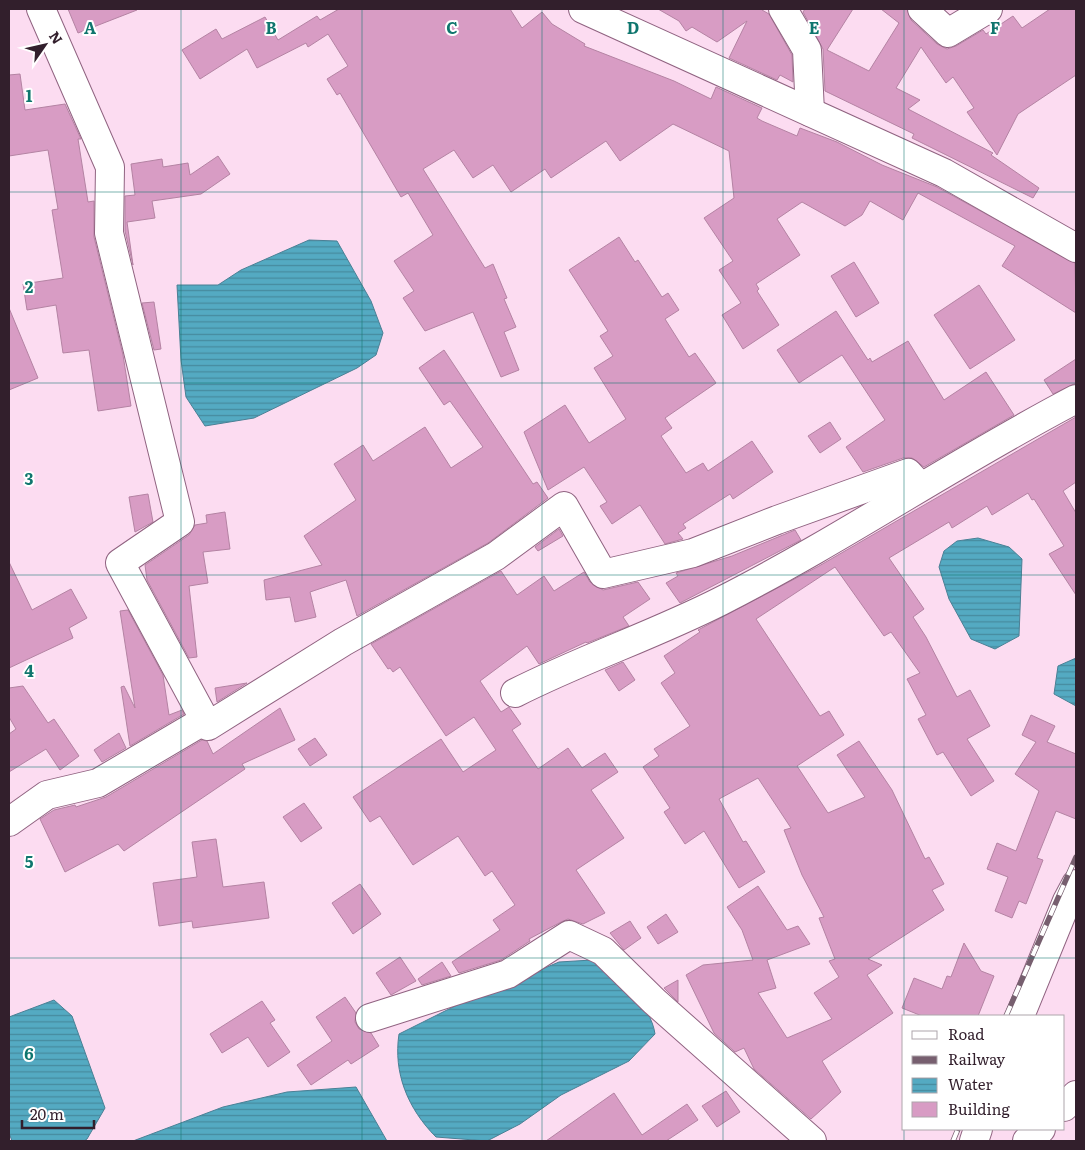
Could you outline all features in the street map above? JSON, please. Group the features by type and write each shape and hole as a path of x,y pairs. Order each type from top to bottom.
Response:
{"main road":[{"path":"41,9 110,168 109,233 180,522 120,563 208,726 343,642 496,556 564,506 603,574 693,553 777,520 908,473 920,486"},
{"path":"584,9 944,173 1076,248"},
{"path":"783,9 807,50 810,112"},
{"path":"922,9 948,33 988,9"},
{"path":"515,693 557,672 720,601 810,553 920,486 1076,399"},
{"path":"9,822 47,795 98,783 205,720"},
{"path":"1020,1015 1067,901 1076,884"},
{"path":"370,1018 508,974 570,935 603,951 654,1001 812,1141"},
{"path":"1065,1106 1076,1095"},
{"path":"1027,1141 1040,1130"}],"water":[{"path":"309,240 337,241 371,301 383,333 376,355 357,368 254,418 205,426 186,397 181,360 177,285 218,285 241,270"},
{"path":"978,538 1009,547 1022,559 1019,636 995,649 971,639 949,599 939,567 944,551 957,541"},
{"path":"1076,658 1076,706 1054,694 1058,666"},
{"path":"592,960 611,974 640,1002 647,1012 655,1034 629,1061 561,1095 520,1124 487,1141 436,1137 418,1115 405,1090 398,1063 399,1034 461,1003 559,962"},
{"path":"54,1000 72,1016 105,1108 84,1141 12,1141 9,1133 9,1017"},
{"path":"356,1087 387,1141 133,1141 223,1107 287,1092"}],"building":[{"path":"68,9 137,9 137,10 78,33"},
{"path":"339,9 510,9 522,28 542,12 552,24 585,44 584,46 674,81 711,99 716,87 762,108 757,118 762,121 797,136 800,128 837,142 882,165 937,187 1075,263 1076,313 1002,266 1015,246 918,193 903,220 870,201 862,215 845,226 802,202 777,219 800,255 756,284 759,289 757,291 779,325 743,349 722,315 741,303 719,270 733,261 704,218 734,198 729,151 673,124 620,161 606,141 551,178 545,169 511,192 493,165 473,178 454,150 423,169 485,268 493,264 507,298 504,299 516,327 504,332 519,370 501,377 473,312 425,331 403,298 414,291 394,261 433,235 408,193 401,197 340,93 337,95 327,79 348,66 328,34 308,47 306,43 257,68 247,49 200,79 182,50 216,29 222,39 265,17 278,40 317,16 320,20"},
{"path":"658,9 764,9 762,10 769,14 792,55 793,82 780,75 777,80 729,58 747,21 717,42 692,27 686,31 679,21"},
{"path":"805,9 853,9 827,50 869,71 899,23 881,9 907,9 911,20 937,44 947,49 956,46 983,30 986,34 1013,16 1022,28 1050,9 1076,9 1076,75 1018,114 997,155 967,112 974,108 953,77 946,83 921,47 896,88 920,100 908,109 993,153 991,155 1039,188 1033,198 912,138 914,134 825,91 823,49 803,12"},
{"path":"20,74 25,110 65,104 81,139 78,139 88,202 94,201 94,237 123,355 131,406 98,411 89,350 63,353 56,305 27,310 23,284 63,278 52,210 58,209 48,150 9,156 9,75"},
{"path":"218,156 230,174 201,194 152,201 155,218 127,222 133,265 125,231 125,196 135,195 131,164 162,159 163,167 188,163 190,175"},
{"path":"619,237 635,262 638,260 662,297 668,293 679,310 665,319 689,357 695,353 716,383 665,418 672,428 661,436 686,473 703,463 708,471 752,441 773,472 733,499 730,494 683,524 686,528 678,533 683,539 665,544 640,505 612,524 600,506 607,502 584,467 548,490 524,432 565,405 589,443 626,419 594,368 613,356 600,336 608,331 569,270"},
{"path":"854,262 879,303 856,317 831,276"},
{"path":"979,285 1015,340 970,369 934,315"},
{"path":"154,302 161,349 154,350 142,303"},
{"path":"9,308 38,378 9,390"},
{"path":"836,311 868,360 870,358 872,362 908,341 944,400 986,372 1014,415 924,467 912,458 903,458 863,472 846,447 885,420 842,355 799,383 777,350"},
{"path":"444,350 533,484 537,482 548,498 488,543 357,616 346,580 310,592 316,617 295,622 290,597 266,600 264,580 322,565 304,536 356,500 334,464 363,445 373,461 425,427 451,468 483,447 450,401 444,405 419,368"},
{"path":"1076,359 1076,383 1053,394 1044,380"},
{"path":"1076,417 1076,482 1063,491 1076,513 1076,595 1049,554 1064,546 1034,499 1032,500 1028,493 992,515 987,506 952,528 949,522 889,558 924,609 913,617 926,637 957,697 970,690 990,726 967,739 994,781 971,796 943,752 937,755 918,719 926,715 907,679 920,673 891,632 884,636 835,567 756,619 820,716 829,711 844,735 797,766 828,813 865,797 837,755 859,741 892,790 925,859 929,857 944,884 932,890 944,910 868,959 882,965 867,975 893,1013 822,1061 841,1092 811,1119 754,1069 744,1048 735,1052 714,1033 686,975 703,965 753,960 742,930 727,907 758,886 787,930 798,926 810,944 767,960 776,988 758,993 787,1038 832,1019 814,993 839,977 829,961 835,959 819,918 824,917 802,875 784,830 791,828 758,778 719,799 743,842 746,841 765,872 739,888 704,831 685,844 664,812 670,808 643,767 659,756 654,749 690,726 661,683 675,673 664,656 700,632 698,630 819,566"},
{"path":"830,422 841,439 820,453 808,436"},
{"path":"148,494 153,522 135,532 129,497"},
{"path":"225,512 230,549 203,552 208,583 189,586 197,657 189,658 147,580 145,565 189,535 195,525 207,523 206,515"},
{"path":"559,529 563,536 538,551 535,547"},
{"path":"795,530 801,540 680,603 666,583 678,576 676,573 732,556"},
{"path":"9,562 32,610 71,589 87,618 69,628 73,638 9,668"},
{"path":"501,571 517,595 544,576 554,591 584,572 590,582 603,590 638,582 650,599 623,617 629,626 586,642 539,664 527,646 480,681 501,712 509,707 521,724 512,730 538,769 568,748 582,768 605,753 618,772 591,790 624,838 576,870 605,913 583,924 568,919 529,939 530,941 501,960 459,973 452,962 500,930 493,920 515,905 492,871 485,876 458,836 413,865 380,816 370,822 353,797 441,739 463,772 496,750 474,717 446,736 400,667 393,672 390,668 388,669 371,644"},
{"path":"128,610 163,675 169,715 182,710 184,714 130,746 121,687 124,686 135,708 120,611"},
{"path":"623,662 635,680 619,691 605,670"},
{"path":"247,683 217,702 215,688"},
{"path":"23,686 48,723 54,719 79,756 60,770 46,749 9,772 9,734 16,729 9,717 9,688"},
{"path":"280,708 295,740 242,764 245,769 124,851 118,844 65,872 40,819 54,810 75,805 76,807 106,797 202,740 207,741 213,754"},
{"path":"1031,715 1055,726 1047,742 1076,754 1076,819 1056,811 1037,858 1043,860 1026,904 1019,901 1012,918 995,911 1008,877 987,869 997,843 1016,851 1039,791 1015,774 1036,742 1022,735"},
{"path":"119,733 126,748 102,762 94,750"},
{"path":"315,738 327,755 310,766 298,749"},
{"path":"304,803 322,828 301,842 283,817"},
{"path":"216,839 223,887 264,882 269,918 193,928 192,921 159,926 153,883 197,877 192,842"},
{"path":"360,884 381,914 353,934 332,903"},
{"path":"666,914 678,932 658,944 647,927"},
{"path":"630,921 641,938 624,950 610,933"},
{"path":"964,943 981,971 994,976 978,1015 920,1015 902,1008 914,978 942,989 947,976 951,977"},
{"path":"400,957 416,981 391,995 376,973"},
{"path":"442,962 451,976 422,985 418,979"},
{"path":"678,980 678,1002 664,988"},
{"path":"345,997 356,1013 355,1022 359,1029 371,1033 379,1046 351,1064 348,1060 311,1085 297,1065 332,1041 316,1017"},
{"path":"262,1001 275,1020 270,1023 290,1052 268,1067 248,1037 222,1053 210,1034"},
{"path":"726,1091 740,1112 717,1127 702,1106"},
{"path":"614,1093 642,1135 687,1104 698,1120 666,1141 546,1141"}],"railway":[{"path":"1006,1015 1076,857"},
{"path":"953,1141 958,1130"}]}
